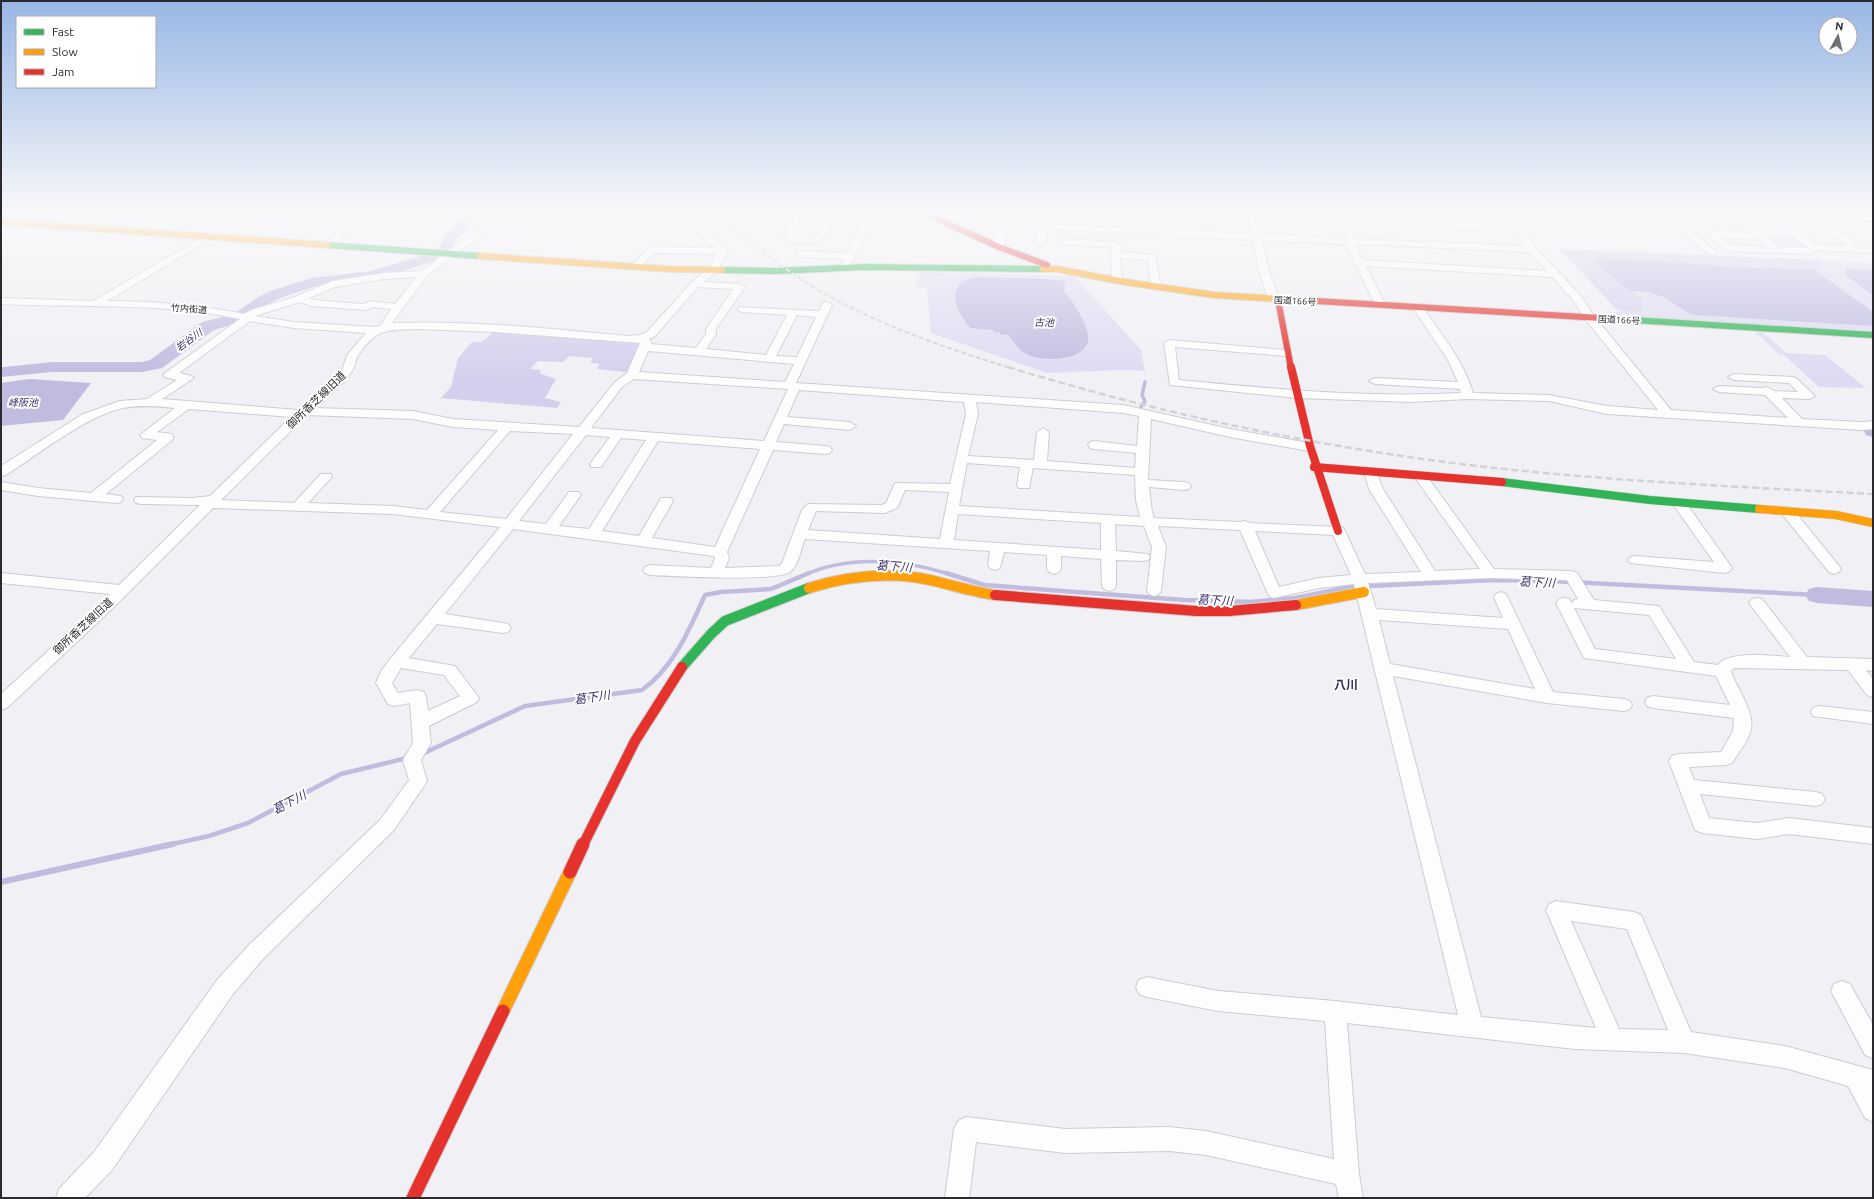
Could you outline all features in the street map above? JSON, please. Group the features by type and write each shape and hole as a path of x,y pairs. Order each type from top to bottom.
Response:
{"main road":[{"name":"国道166号","path":"636,266 713,270 776,271 844,267 1027,270 1057,269 1214,295 1276,300 1873,335"},
{"path":"1049,266 1057,269"},
{"path":"1276,300 1286,353 1314,467 1322,492 1338,531"},
{"path":"1314,467 1496,481 1678,503 1836,515 1873,523"},
{"path":"412,1198 627,754 650,714 682,668 713,631 725,622 821,583 841,577 879,573 916,577 973,592 993,595 1196,611 1229,611 1288,606 1362,585"}],"street":[{"path":"94,305 161,266"},
{"name":"御所香芝線旧道","path":"1,704 121,590 303,412 336,382 349,368 351,356 380,328 424,274 435,266"},
{"path":"68,1198 103,1161 225,987 257,951 387,825 418,781 417,752 421,722 418,696 394,700 384,683 387,675 510,524 618,385 632,375 643,342 694,284 713,270 715,266"},
{"path":"1116,266 1117,280"},
{"path":"1153,266 1156,286"},
{"path":"1263,266 1276,300"},
{"path":"1361,266 1381,306"},
{"path":"1413,266 1556,274"},
{"path":"1548,266 1668,414"},
{"path":"150,402 188,378 169,375 244,317 255,312 300,298 333,284 384,276 424,274"},
{"path":"694,284 740,287 711,328 711,334 699,352"},
{"path":"300,298 311,303 366,307 371,304 397,307"},
{"name":"竹内街道","path":"1,301 94,305 130,304 220,312 294,325 380,328"},
{"path":"1418,308 1425,321 1458,366 1467,391"},
{"path":"716,572 722,558 720,552 768,446 801,361 825,309 794,312 743,309"},
{"path":"770,357 794,312"},
{"path":"380,328 462,328 629,339 699,352 770,357 801,361"},
{"path":"1286,353 1169,344 1174,383 1297,395 1411,399 1467,391"},
{"path":"632,375 1123,409 1230,433 1309,447"},
{"path":"1719,389 1809,396 1792,380 1734,377"},
{"path":"1754,378 1799,422"},
{"path":"1375,381 1549,398 1607,410 1862,426 1873,425"},
{"path":"946,544 961,459 972,414 972,406 969,398"},
{"path":"1,472 87,417 120,405 150,402 303,412 413,415 453,423 654,436 826,450"},
{"path":"94,497 168,437 146,435 186,405"},
{"path":"1145,414 1141,478 1144,506 1159,547 1154,591"},
{"path":"779,420 850,426"},
{"path":"431,514 507,427"},
{"path":"1024,486 1034,464 1043,432"},
{"path":"596,464 618,434"},
{"path":"593,534 654,436"},
{"path":"1094,445 1142,450"},
{"path":"961,459 1034,464 1141,478 1184,486"},
{"path":"1370,471 1376,489 1430,575"},
{"path":"1419,474 1490,573"},
{"path":"296,506 326,477"},
{"path":"1,486 38,492 116,499"},
{"path":"650,570 716,572 777,571 784,569 788,565 809,510 813,507 885,509 892,505 900,486 956,488"},
{"path":"550,529 574,495"},
{"path":"141,500 380,509 593,534 720,552"},
{"path":"643,541 666,501"},
{"path":"1635,560 1725,568 1678,503"},
{"path":"952,510 1108,520 1245,525 1338,531 1362,585 1472,1026"},
{"path":"1787,511 1834,569"},
{"path":"1108,520 1109,586"},
{"path":"1245,525 1274,594 1319,582 1362,585 1430,575 1490,573 1575,581 1589,605"},
{"path":"800,534 1143,557"},
{"path":"995,566 998,547"},
{"path":"1054,551 1054,569"},
{"path":"1,578 121,590"},
{"path":"1501,597 1547,696"},
{"path":"1689,667 1654,610 1564,603 1590,654 1689,667 1723,671"},
{"path":"1757,603 1803,663"},
{"path":"1369,614 1513,624"},
{"path":"434,618 503,628"},
{"path":"1873,665 1737,661 1730,663 1724,666 1723,671 1740,712 1743,723 1742,731 1726,758 1678,761 1702,825 1757,831 1789,826 1873,836"},
{"path":"397,662 449,670 472,698 421,722"},
{"path":"1853,665 1873,691"},
{"path":"1383,669 1547,696 1624,705"},
{"path":"1653,702 1740,712"},
{"path":"1819,712 1873,718"},
{"path":"1687,786 1816,799"},
{"path":"1612,1039 1556,910 1634,921 1684,1042"},
{"path":"1147,987 1218,1001 1335,1011 1575,1038 1684,1042 1785,1057 1864,1080 1873,1110"},
{"path":"1842,991 1873,1047"},
{"path":"1335,1011 1347,1174 1351,1198"},
{"path":"957,1198 966,1129 1065,1140 1169,1139 1206,1143 1347,1174"}],"shaded area":[{"path":"1576,266 1607,266 1623,285 1641,298 1644,312 1617,310"},
{"path":"1723,266 1820,266 1820,268 1815,270"},
{"path":"1819,266 1873,266 1873,270 1846,269 1846,275 1873,296 1873,312 1815,270 1819,268"},
{"path":"921,272 1074,276 1141,350 1145,371 1122,370 1047,373 931,333 927,289 915,286"},
{"path":"1630,291 1648,292 1663,297 1692,315 1873,326 1873,331 1601,315 1600,313 1619,312 1617,310 1644,312 1641,298"},
{"path":"495,331 636,342 642,344 626,372 597,369 600,364 590,363 593,358 569,356 563,362 538,361 530,369 540,370 541,374 556,379 545,398 561,402 557,408 441,398 451,387 458,358 472,342 481,342"},
{"path":"1755,332 1762,332 1787,353 1825,355 1866,388 1819,387 1784,355 1780,355"}],"water":[{"path":"1599,266 1722,266 1815,270 1873,312 1873,326 1692,315 1663,297 1648,292 1630,291"},
{"path":"1846,269 1873,270 1873,296 1846,275"},
{"name":"古池","path":"977,277 1048,279 1063,281 1065,283 1064,292 1072,301 1087,329 1088,341 1085,348 1069,357 1049,359 1038,358 1021,351 1007,334 1001,335 999,332 994,332 994,330 970,328 960,313 955,298 958,287 964,281"},
{"name":"峰阪池","path":"29,379 91,383 63,420 1,426 1,383"}],"waterway":[{"name":"岩谷川","path":"4,372 52,367 142,367 156,364 208,326 225,320 239,318 264,300 279,293 312,283 372,275 403,266"},
{"path":"1141,407 1145,401 1142,395 1145,382"},
{"name":"葛下川","path":"807,574 841,564 859,562 914,565 949,574"},
{"name":"葛下川","path":"422,754 525,706 642,690 663,670 680,647 705,595 721,592 771,589 809,573"},
{"name":"葛下川","path":"946,573 984,585 1184,600 1251,602 1295,598 1350,587 1493,580 1551,581 1817,595"},
{"name":"葛下川","path":"1817,595 1873,599"},
{"name":"葛下川","path":"168,845 209,836 248,823 341,774 407,758"},
{"name":"葛下川","path":"1,882 173,844"}],"railway":[{"path":"782,266 811,286 849,307 871,317 917,336 1011,368"},
{"path":"1008,367 1123,400 1240,427 1299,439 1417,458 1576,476 1873,494"}],"traffic: fast":[{"path":"722,270 776,271 864,267 1043,269"},
{"path":"1601,318 1873,335"},
{"path":"1502,482 1650,500 1759,509"},
{"path":"682,667 711,634 725,621 809,588"}],"traffic: slow":[{"path":"625,266 669,269 722,270"},
{"path":"1043,269 1057,269 1125,282 1214,295 1316,301"},
{"path":"1759,509 1836,515 1873,523"},
{"path":"809,588 854,577 869,575 899,575 930,580 970,591 995,595"},
{"path":"1296,605 1364,592"},
{"path":"503,1011 570,872"}],"traffic: jam":[{"path":"1278,300 1302,417 1318,474 1338,531"},
{"path":"1316,301 1601,318"},
{"path":"1314,467 1502,482"},
{"path":"995,595 1196,611 1229,611 1296,605"},
{"path":"570,872 635,741 665,691 682,667"},
{"path":"413,1198 503,1011"}],"district":[{"name":"八川","path":"1346,684"}]}
